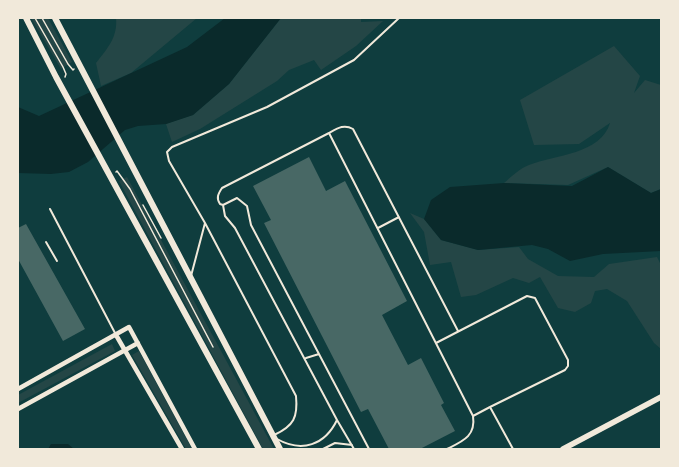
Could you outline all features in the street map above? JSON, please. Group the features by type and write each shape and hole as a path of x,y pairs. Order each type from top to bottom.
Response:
{"main road":[{"path":"26,18 56,77 114,175 259,449"},
{"path":"55,18 280,449"},
{"path":"563,449 661,397"}],"street":[{"path":"18,389 116,336 129,327 196,449"},
{"path":"116,336 182,449"},
{"path":"18,410 138,343"}],"lane":[{"path":"274,436 287,429 294,421 298,410 296,396 205,223 169,161 167,152 172,147 267,107 354,60 399,18"},
{"path":"354,449 337,420 306,358 235,228 225,216 222,205 217,200 218,193 222,188 342,126 348,126 353,129 458,331"},
{"path":"329,133 473,416 474,424 469,436 447,449"},
{"path":"222,205 237,198 247,206 251,225 369,449"},
{"path":"50,209 116,336"},
{"path":"378,228 399,217"},
{"path":"191,277 205,223"},
{"path":"46,242 58,262"},
{"path":"436,343 527,296 531,296 535,298 568,360 568,366 565,370 473,416"},
{"path":"306,358 319,354"},
{"path":"490,407 513,449"},
{"path":"274,436 296,447 311,445 329,433 337,420"},
{"path":"323,449 335,443 352,445"}],"path":[{"path":"35,18 63,67 66,74 64,75"},
{"path":"42,18 68,64 72,70 74,69"},
{"path":"114,175 117,172 130,189 213,348"}],"shaded area":[{"path":"31,18 48,18 72,62 61,69"},
{"path":"116,18 197,18 131,73 101,86 96,63 111,42 115,31"},
{"path":"225,18 281,18 229,84 193,115 166,124 138,126 125,130 88,162 69,172 51,174 18,173 18,107 39,116 187,47"},
{"path":"281,18 361,18 361,22 383,21 356,46 321,70 314,60 289,70 277,81 200,129 172,142 166,124 193,115 229,84"},
{"path":"614,46 640,76 634,93 645,80 661,85 661,189 651,193 608,167 568,185 504,183 526,166 576,152 597,141 605,133 610,123 579,144 534,145 520,100"},
{"path":"608,167 651,193 661,189 661,251 603,254 570,261 548,249 532,245 478,250 441,240 424,219 431,200 450,187 504,183 572,186"},
{"path":"127,177 274,449 263,449 119,181"},
{"path":"410,213 424,219 441,240 478,250 519,247 528,259 558,276 594,277 609,264 657,257 661,265 661,349 654,343 627,301 607,289 595,291 591,303 575,312 558,308 540,277 529,283 513,278 476,295 461,297 451,262 430,265 424,232"},
{"path":"112,344 115,351 18,403 18,395"},
{"path":"139,351 192,449 186,449 132,355"},
{"path":"51,444 68,444 74,449 48,449"}],"building":[{"path":"309,157 326,191 345,181 407,301 382,315 408,365 421,358 444,403 441,405 455,431 420,449 389,449 368,409 361,412 264,223 271,220 253,186"},
{"path":"26,224 85,329 63,341 18,259 18,228"}]}
